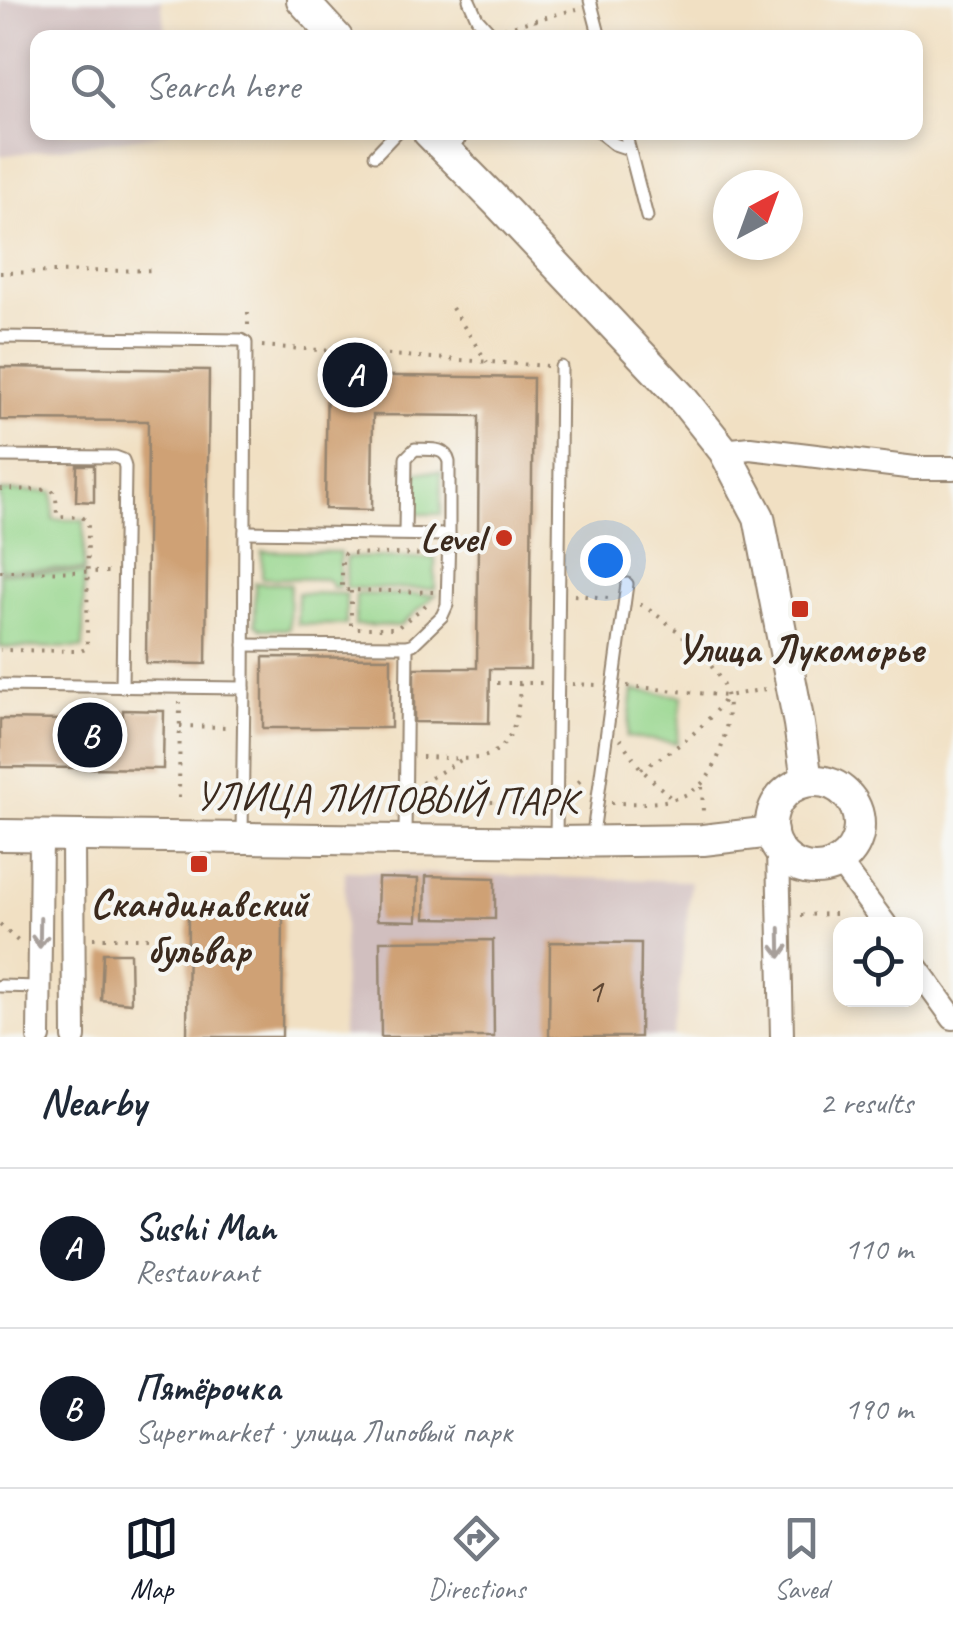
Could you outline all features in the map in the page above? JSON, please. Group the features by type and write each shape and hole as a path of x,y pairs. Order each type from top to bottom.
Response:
{"street":[{"path":"302,0 330,30"},
{"path":"448,140 681,397 724,451 759,516 808,781"},
{"path":"724,451 750,448 915,468 953,468"},
{"path":"775,840 790,861 806,868 823,868 839,862 852,850 859,834 859,817 853,801 840,788 808,781 792,787 779,799 772,815 782,1037"},
{"name":"УЛИЦА ЛИПОВЫЙ ПАРК","path":"0,835 556,842 775,840"},
{"path":"39,1037 41,835"},
{"path":"73,836 74,1037"},
{"path":"839,862 879,917"},
{"path":"923,977 953,1018"}],"lane":[{"path":"468,0 488,30"},
{"path":"591,2 598,30"},
{"path":"375,155 389,140"},
{"path":"609,140 630,150"},
{"path":"627,140 647,217"},
{"path":"0,337 242,340 247,345 242,838"},
{"path":"556,842 561,366"},
{"path":"244,645 407,646 417,641 442,616 447,605 450,462 443,451 414,450 406,458 405,534"},
{"path":"0,456 121,458 122,687"},
{"path":"245,532 448,534"},
{"path":"592,841 627,584"},
{"path":"405,840 407,646"},
{"path":"0,686 244,688"},
{"path":"0,986 40,987"}],"path":[{"path":"504,30 591,2"},
{"path":"535,20 538,30"},
{"path":"0,273 157,270"},
{"path":"452,308 486,362"},
{"path":"247,345 561,366"},
{"path":"0,489 52,490 56,494 57,516 88,522 85,650 0,650"},
{"path":"351,590 351,625 399,628 438,594 342,588 342,556 434,554 438,558"},
{"path":"0,570 124,572"},
{"path":"497,682 613,685 727,696 780,686"},
{"path":"406,757 486,755 506,740 518,716 520,683"},
{"path":"179,798 180,688"},
{"path":"641,769 688,738 727,696"},
{"path":"609,714 641,769 672,800"},
{"path":"180,726 243,727"},
{"path":"406,793 466,758"},
{"path":"702,784 703,812"},
{"path":"797,915 835,914"},
{"path":"74,937 151,938"}],"shaded area":[{"path":"0,0 161,0 165,30 30,30 30,140 119,140 0,156"},
{"path":"345,871 691,881 674,1037 342,1037"}],"green space":[{"path":"415,472 441,472 441,514 415,514"},
{"path":"0,491 53,492 53,519 84,520 84,570 0,569"},
{"path":"262,551 340,552 339,587 332,587 325,579 262,578"},
{"path":"346,557 435,558 435,589 346,588"},
{"path":"0,572 84,573 83,648 0,647"},
{"path":"255,583 290,584 289,629 262,629 255,624"},
{"path":"298,593 346,594 346,625 297,624"},
{"path":"356,594 435,595 400,626 355,625"},
{"path":"633,690 682,696 677,743 627,737"}],"building":[{"path":"0,367 209,370 206,664 146,663 148,421 0,420"},
{"path":"327,375 533,378 530,669 490,669 489,723 414,722 414,668 477,668 479,416 373,415 372,510 325,509"},
{"path":"77,465 94,465 94,502 76,501"},
{"path":"263,657 391,658 391,728 263,728"},
{"path":"123,710 164,711 163,769 0,767 0,719 123,721"},
{"path":"426,876 495,878 495,919 425,918"},
{"path":"378,878 418,879 417,921 377,920"},
{"path":"188,915 283,916 282,1037 187,1037"},
{"path":"493,940 494,1037 381,1037 380,941"},
{"path":"550,942 641,943 640,1037 549,1037"},
{"path":"103,953 130,953 131,1003 101,1000"}],"place":[{"name":"Sushi Man","path":"355,375"},
{"name":"Level","path":"504,538"},
{"name":"Улица Лукоморье","path":"800,609"},
{"name":"Пятёрочка","path":"90,735"},
{"name":"Скандинавский бульвар","path":"199,864"}]}
